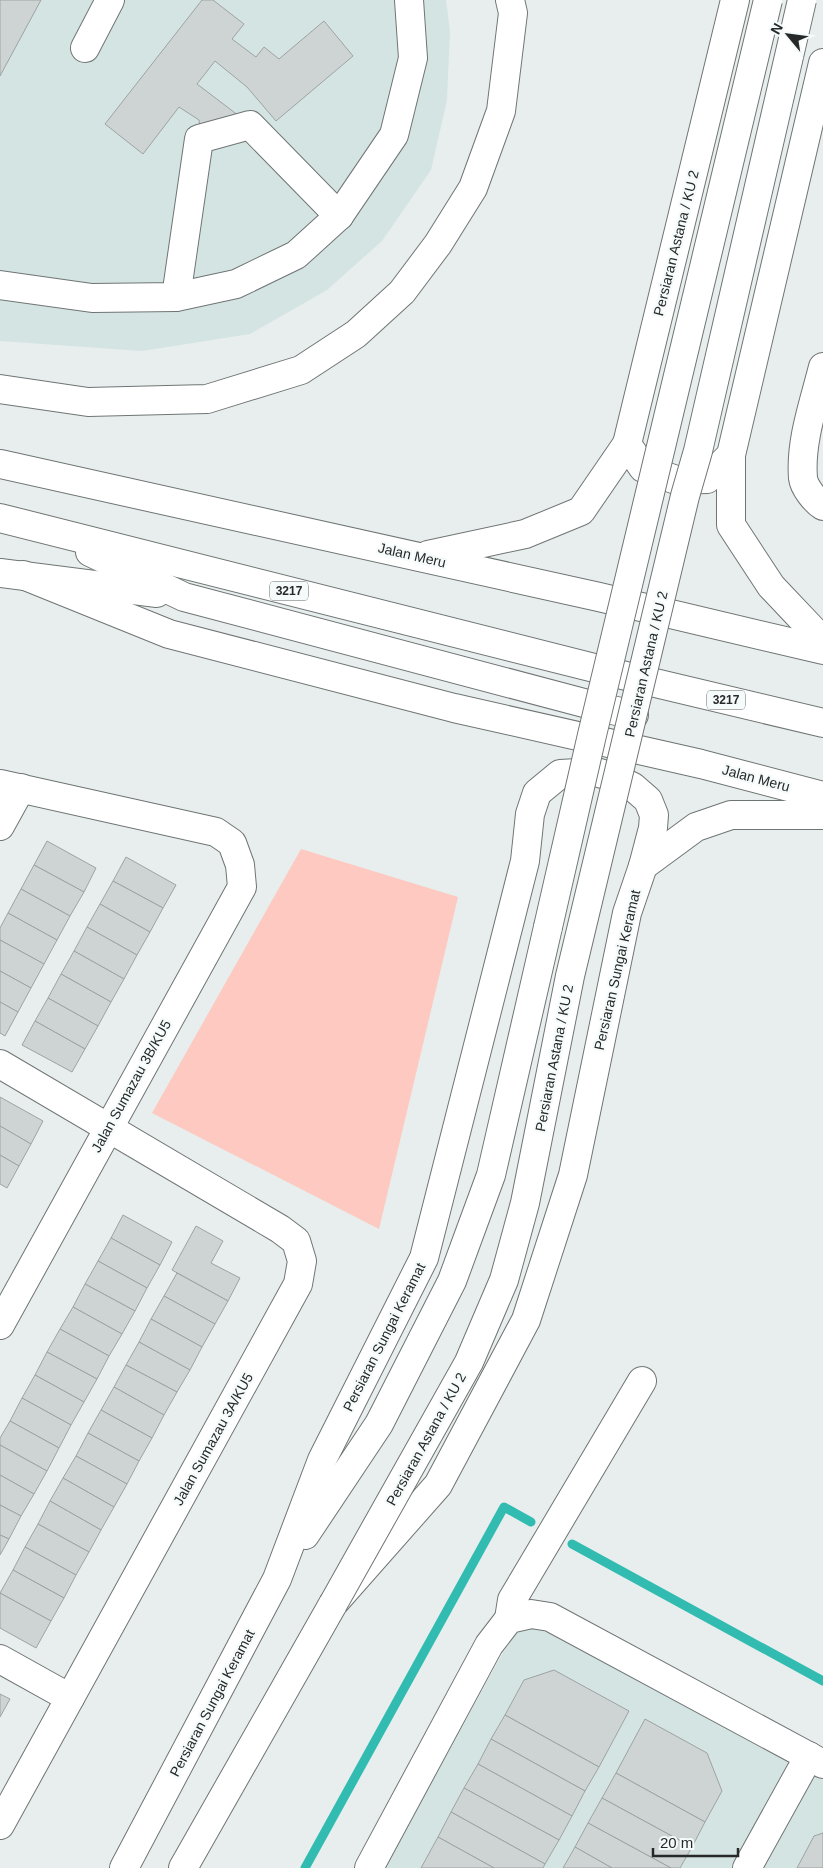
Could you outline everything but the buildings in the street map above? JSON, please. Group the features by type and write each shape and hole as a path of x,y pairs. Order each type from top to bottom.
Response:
{"main road":[{"path":"0,285 92,298 176,297 236,284 296,255 339,216 394,135 413,58 409,0"},
{"path":"0,389 88,402 207,399 301,370 356,334 402,292 438,244 472,188 501,111 513,13 510,0"},
{"name":"Persiaran Astana / KU 2","path":"626,444 735,0"},
{"path":"279,1574 379,1424 452,1281 491,1175 599,708 768,0"},
{"name":"Persiaran Astana / KU 2","path":"333,1604 469,1362 504,1280 525,1203 570,976 698,451 802,0"},
{"path":"85,48 108,1"},
{"path":"822,70 731,455 731,525 771,586 823,641"},
{"path":"176,297 199,139 250,125 339,216"},
{"path":"823,367 804,442 803,480 817,502 823,506"},
{"path":"420,556 525,534 581,511 626,444 643,468 676,480 707,479 731,455"},
{"name":"Jalan Meru","path":"0,464 420,556 823,650"},
{"name":"3217","path":"0,518 630,678 823,723"},
{"name":"3217","path":"37,527 184,597 599,708"},
{"path":"12,574 184,597"},
{"name":"Jalan Meru","path":"12,574 169,634 454,708 701,764 823,796"},
{"path":"599,708 634,715"},
{"name":"Persiaran Sungai Keramat","path":"124,1868 279,1574 322,1460 424,1258 525,861 530,814 537,793 560,774 596,772 613,777 633,787 648,800 654,815 653,828 643,866 627,913 573,1175 526,1320 438,1485 333,1604 183,1868"},
{"path":"0,826 10,786"},
{"name":"Jalan Sumazau 3B/KU5","path":"0,1325 242,887 240,865 232,843 216,832 10,786"},
{"path":"643,866 696,827 731,814 823,815"},
{"name":"Jalan Sumazau 3A/KU5","path":"0,1064 109,1127 296,1240 302,1261 298,1284 0,1825"},
{"path":"369,1868 489,1645 509,1619 512,1600 642,1381"},
{"path":"509,1619 531,1614 550,1617 816,1760 747,1868"},
{"path":"0,1660 70,1698"}],"shaded area":[{"path":"0,0 446,0 450,31 447,100 431,170 382,241 327,290 250,334 142,351 0,341"},
{"path":"301,849 458,897 379,1229 152,1113"},
{"path":"531,1624 549,1629 823,1778 823,1868 384,1868 515,1631"}],"waterway":[{"path":"305,1868 504,1507 531,1522"},
{"path":"572,1544 823,1681"}]}
